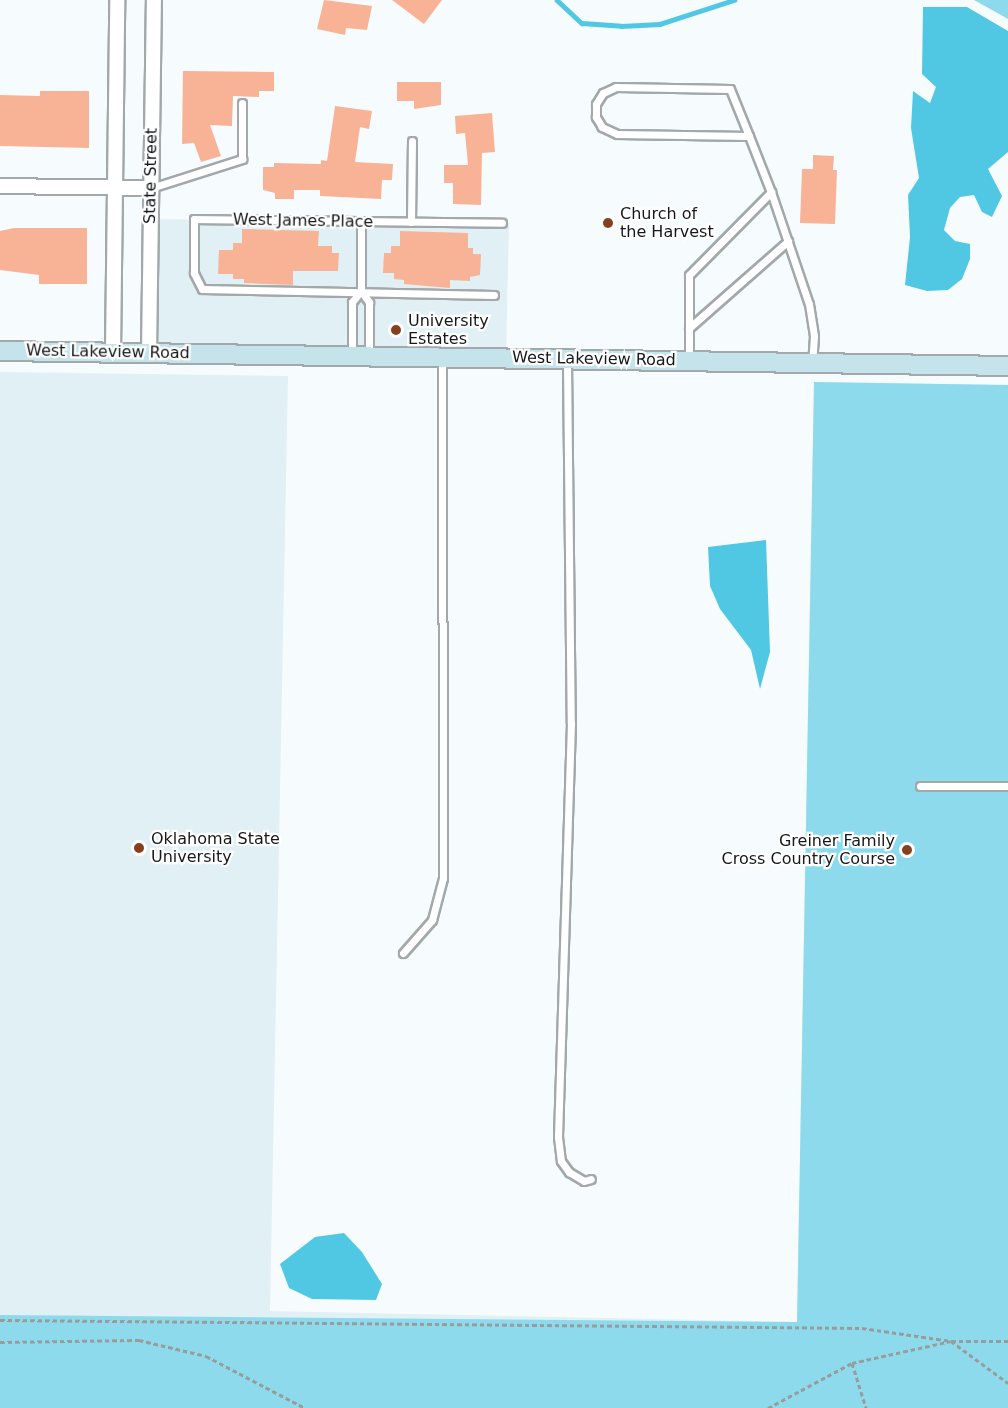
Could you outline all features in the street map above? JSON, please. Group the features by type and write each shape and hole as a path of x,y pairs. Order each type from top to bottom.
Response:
{"main road":[{"name":"West Lakeview Road","path":"0,351 1008,366"}],"street":[{"path":"113,352 117,0"},
{"name":"State Street","path":"149,353 154,0"},
{"path":"0,186 151,188"}],"lane":[{"path":"749,136 616,134 602,127 596,117 596,104 603,93 616,87 730,89 749,136 771,192 809,304 814,336 812,363"},
{"path":"151,188 242,159 242,103"},
{"path":"411,222 412,141"},
{"path":"689,361 689,275 771,192"},
{"name":"West James Place","path":"361,291 202,289 194,273 194,219 502,223"},
{"path":"361,221 361,291 369,302 361,355"},
{"path":"689,328 788,241"},
{"path":"361,291 494,295"},
{"path":"361,291 352,302 361,355"},
{"path":"403,953 432,920 443,878 442,357"},
{"path":"567,359 571,723 558,1137 561,1161 569,1172 584,1181 591,1179"},
{"path":"920,786 1008,786"}],"path":[{"path":"0,1320 862,1328 951,1341 1008,1341"},
{"path":"0,1342 139,1340 206,1356 305,1408"},
{"path":"768,1408 852,1363 951,1341 1008,1383"},
{"path":"852,1363 867,1408"}],"shaded area":[{"path":"974,0 1008,0 1008,19"},
{"path":"923,7 967,7 1008,31 1008,152 988,169 1002,196 992,217 982,212 974,195 960,197 950,208 944,230 955,241 970,244 970,259 962,279 948,290 927,291 905,285 910,237 908,195 919,178 911,128 913,91 930,103 936,87 922,74"},
{"path":"151,219 509,223 506,356 149,350"},
{"name":"Oklahoma State University","path":"0,372 288,376 270,1311 797,1322 814,382 1008,385 1008,1408 0,1408"},
{"name":"Greiner Family Cross Country Course","path":"814,382 1008,385 1008,1408 0,1408 0,1315 797,1322"},
{"path":"766,540 770,652 760,689 751,650 720,609 710,586 708,547"},
{"path":"344,1233 362,1252 382,1284 376,1300 312,1299 289,1288 280,1264 315,1237"}],"building":[{"path":"324,0 372,6 367,30 346,28 345,35 317,29"},
{"path":"392,0 442,0 424,24"},
{"path":"183,71 274,72 274,91 259,91 259,97 233,96 232,126 210,125 221,156 201,162 194,143 182,144"},
{"path":"397,82 441,82 441,105 414,109 414,101 397,101"},
{"path":"40,91 89,91 89,148 0,146 0,95 40,96"},
{"path":"335,106 372,111 369,129 360,127 355,162 393,164 392,180 382,180 381,199 320,196 320,190 294,190 294,199 275,199 275,193 263,190 263,167 274,167 274,163 321,164 321,160 327,161"},
{"path":"492,113 495,152 482,153 481,205 453,204 453,183 444,183 444,165 468,165 465,133 456,134 455,116"},
{"path":"813,155 834,156 833,170 837,170 835,224 800,223 802,169 813,169"},
{"path":"14,228 87,228 87,284 39,284 39,275 0,270 0,231"},
{"path":"242,229 319,231 318,246 332,246 332,253 339,253 338,271 293,271 293,285 244,283 244,279 233,279 233,274 218,274 219,250 233,250 233,243 242,243"},
{"path":"400,231 468,233 468,248 473,248 473,254 481,254 480,275 470,277 470,281 450,280 450,288 404,284 404,280 394,279 394,273 383,273 384,253 391,253 391,246 400,246"}],"waterway":[{"path":"557,0 582,23 621,26 660,24 734,0"}],"place":[{"name":"Church of the Harvest","path":"608,223"},
{"name":"University Estates","path":"396,330"},
{"name":"Oklahoma State University","path":"139,848"},
{"name":"Greiner Family Cross Country Course","path":"907,850"}]}
